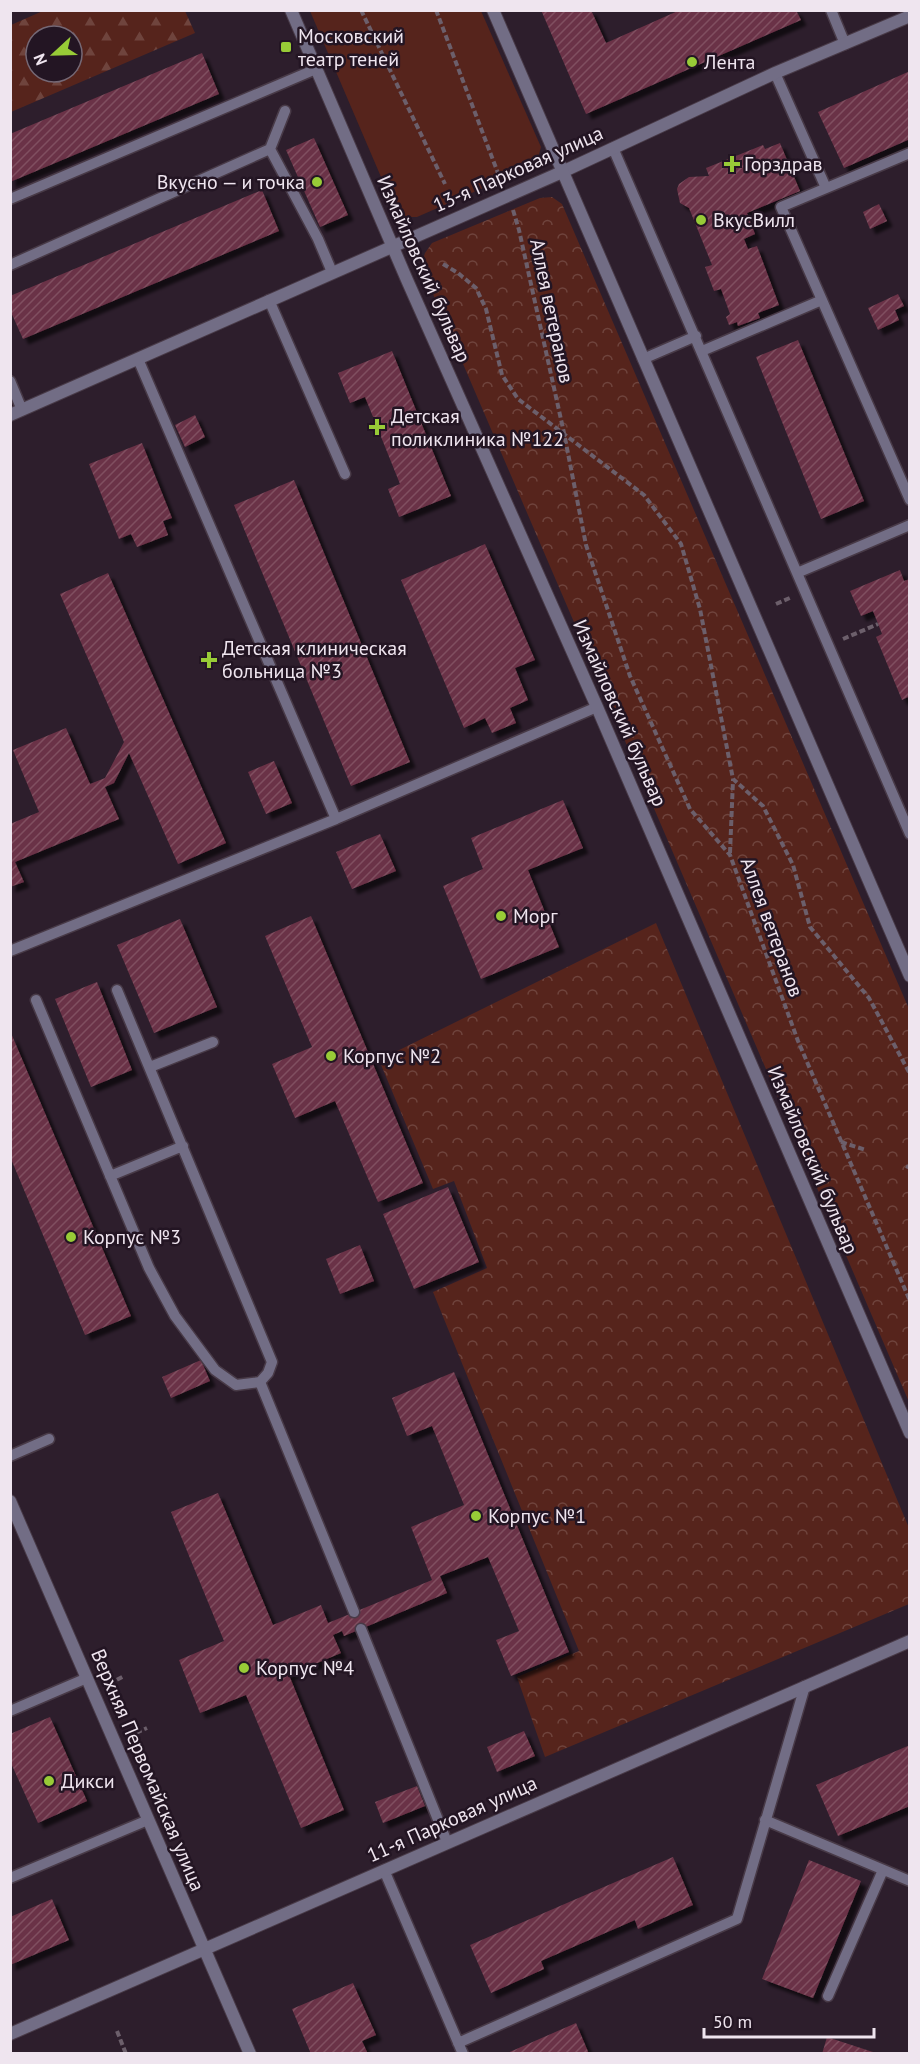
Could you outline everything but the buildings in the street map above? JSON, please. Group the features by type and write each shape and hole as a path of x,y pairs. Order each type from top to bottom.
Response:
{"street":[{"name":"Измайловский бульвар","path":"291,10 392,246 597,707 909,1433"},
{"path":"493,10 908,967"},
{"name":"13-я Парковая улица","path":"16,412 562,172 907,14"},
{"name":"Верхняя Первомайская улица","path":"10,1501 250,2054"},
{"name":"11-я Парковая улица","path":"10,2034 909,1641"}],"lane":[{"path":"831,10 845,44"},
{"path":"10,199 316,69"},
{"path":"776,73 826,188"},
{"path":"10,265 270,149 285,111"},
{"path":"613,148 909,834"},
{"path":"270,149 318,238 332,273"},
{"path":"909,153 781,207 909,500"},
{"path":"269,300 345,474"},
{"path":"702,351 822,300"},
{"path":"643,359 696,336"},
{"path":"138,359 336,819"},
{"path":"10,381 16,412"},
{"path":"797,573 909,525"},
{"path":"10,951 336,819 597,707"},
{"path":"36,1000 149,1268 175,1316 215,1370 236,1385 260,1382 268,1373 272,1362 117,990"},
{"path":"150,1067 213,1042"},
{"path":"110,1176 183,1146"},
{"path":"260,1382 354,1612"},
{"path":"10,1456 49,1439"},
{"path":"361,1629 447,1842"},
{"path":"10,1711 87,1678"},
{"path":"384,1870 460,2048 737,1919 805,1686"},
{"path":"10,1878 148,1820"},
{"path":"765,1820 909,1881"},
{"path":"828,1996 883,1870"}],"path":[{"path":"361,10 445,184"},
{"path":"436,10 494,163"},
{"name":"Аллея ветеранов","path":"519,230 586,545 630,676 690,809 730,855 798,1041 909,1301"},
{"path":"443,264 476,288 486,309 502,375 518,399 644,495 681,544 700,609 733,779 730,855"},
{"path":"776,604 784,600"},
{"path":"828,645 878,624"},
{"name":"Аллея ветеранов","path":"733,779 763,806 793,865 810,927 869,998 909,1074"},
{"path":"841,1142 866,1150"},
{"path":"112,1691 108,1683 124,1676"},
{"path":"127,1726 131,1735 147,1728"},
{"path":"117,2031 126,2054"}],"green space":[{"path":"45,10 185,11 195,33 84,81 84,24 24,24 24,84 76,84 11,112 11,25"},
{"path":"310,11 481,11 541,147 538,158 531,167 417,217 405,217 396,212"},
{"path":"552,197 562,204 909,1009 909,1402 421,266 425,253 432,243 540,198"},
{"path":"656,923 909,1528 909,1604 545,1757 517,1677 579,1651 433,1292 487,1268 454,1181 433,1189 379,1060"}],"place":[{"name":"Московский театр теней","path":"286,47"},
{"name":"Лента","path":"692,62"},
{"name":"Горздрав","path":"732,164"},
{"name":"Вкусно — и точка","path":"317,182"},
{"name":"ВкусВилл","path":"701,220"},
{"name":"Детская поликлиника №122","path":"377,427"},
{"name":"Детская клиническая больница №3","path":"209,660"},
{"name":"Морг","path":"501,916"},
{"name":"Корпус №2","path":"331,1056"},
{"name":"Корпус №3","path":"71,1237"},
{"name":"Корпус №1","path":"476,1516"},
{"name":"Корпус №4","path":"244,1668"},
{"name":"Дикси","path":"49,1781"}]}
